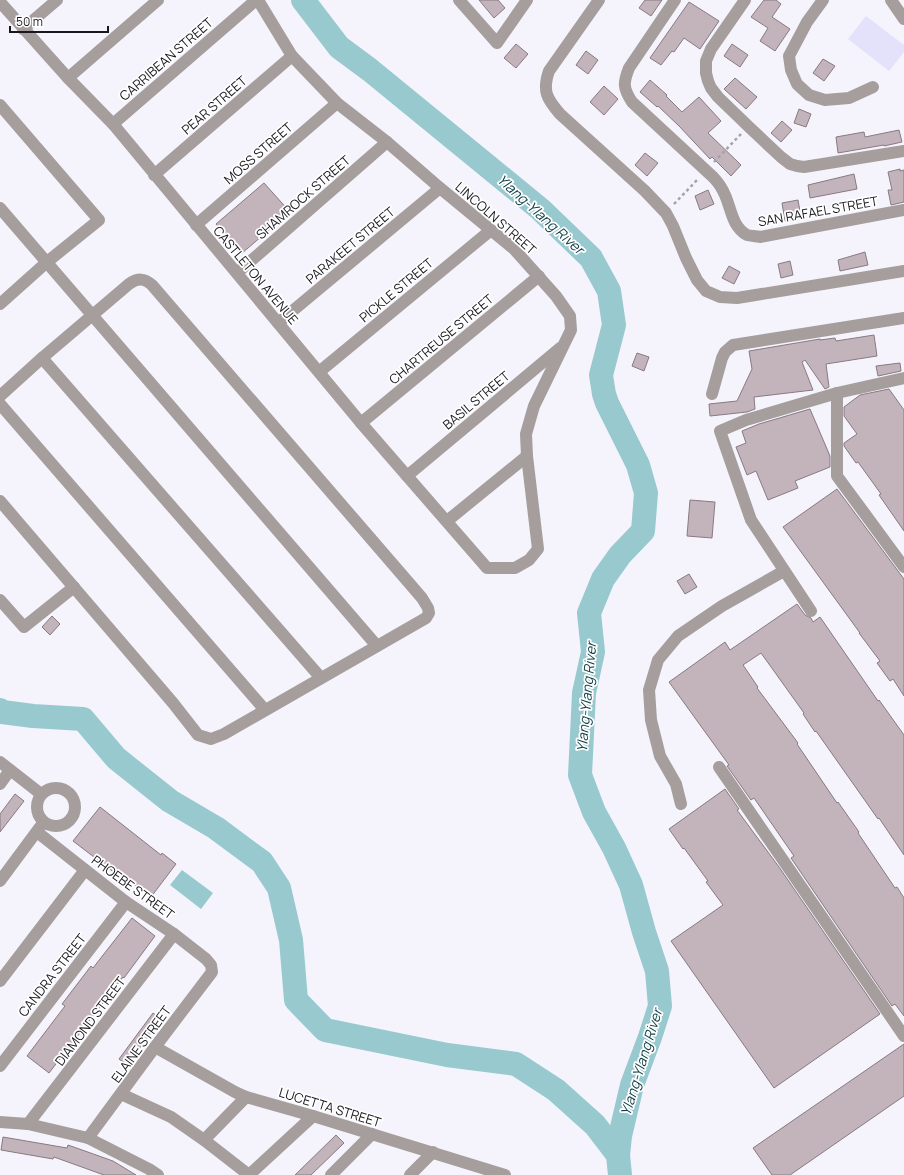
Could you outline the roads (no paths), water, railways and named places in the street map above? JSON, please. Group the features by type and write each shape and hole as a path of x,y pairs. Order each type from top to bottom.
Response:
{"street":[{"path":"24,29 57,0"},
{"path":"68,78 158,0"},
{"name":"LINCOLN STREET","path":"257,0 292,56 337,103 387,142 514,249 556,296 570,316 571,330 534,406 526,434 527,456 538,550 529,560 515,568 487,568"},
{"name":"CARRIBEAN STREET","path":"113,124 257,0"},
{"path":"459,0 498,43 527,0"},
{"path":"599,0 549,71 545,82 546,92 551,104 560,114 645,191 666,213 697,280 706,291 720,297 737,298 904,271"},
{"name":"SAN RAFAEL STREET","path":"675,0 629,68 625,77 624,86 632,102 720,184 738,227 748,235 760,237 904,210"},
{"path":"744,0 711,49 706,61 706,73 712,88 748,126 781,157 790,164 797,166 804,167 904,151"},
{"path":"823,0 807,22 789,56 791,70 796,84 809,95 825,100 850,98 873,87"},
{"path":"890,0 904,19"},
{"name":"CASTLETON AVENUE","path":"0,2 68,78 113,124 361,423 487,568"},
{"name":"PEAR STREET","path":"154,175 292,56"},
{"name":"MOSS STREET","path":"196,224 337,103"},
{"path":"0,105 99,220 47,262 0,304"},
{"name":"SHAMROCK STREET","path":"237,273 387,142"},
{"name":"PARAKEET STREET","path":"278,324 440,188"},
{"path":"1,211 47,262 377,646"},
{"name":"PICKLE STREET","path":"319,372 491,230"},
{"name":"CHARTREUSE STREET","path":"361,423 539,276"},
{"path":"0,396 92,315 134,281 146,280 152,285 422,598 428,608 429,613 426,618 224,734 211,739 198,735 173,703 0,501"},
{"path":"712,394 722,358 725,352 734,345 904,318"},
{"name":"BASIL STREET","path":"407,476 563,346"},
{"path":"42,358 321,678"},
{"path":"811,611 751,520 720,431 746,420 837,394 902,382"},
{"path":"837,394 837,476 904,567"},
{"path":"0,404 265,710"},
{"path":"447,521 527,456"},
{"path":"680,804 676,784 660,756 651,720 649,690 658,660 678,636 722,606 784,571"},
{"path":"0,600 24,627 74,587"},
{"path":"0,762 41,794"},
{"path":"719,767 903,1033"},
{"path":"0,784 10,770"},
{"path":"0,881 40,828 61,826 71,820 74,815 75,803 69,793 64,790 52,788 41,794 36,806 40,828"},
{"name":"PHOEBE STREET","path":"40,828 85,870 126,902 174,934 206,959 211,965"},
{"path":"0,981 85,870"},
{"name":"CANDRA STREET","path":"0,1066 126,902"},
{"name":"DIAMOND STREET","path":"28,1124 174,934"},
{"name":"ELAINE STREET","path":"88,1138 212,972 211,965"},
{"name":"LUCETTA STREET","path":"155,1048 234,1092 246,1097 433,1152 497,1174"},
{"path":"122,1094 171,1117 204,1140 249,1175 313,1116"},
{"path":"204,1140 246,1097"},
{"path":"0,1122 28,1124 88,1138 158,1175"},
{"path":"331,1175 372,1134"},
{"path":"410,1175 433,1152"}],"water":[{"path":"182,870 213,893 201,909 170,885"}],"waterway":[{"name":"Ylang-Ylang River","path":"303,0 339,47 370,70 540,209 591,258 609,291 614,325 601,375 604,394 638,465 646,493 643,531 620,555 603,579 589,613 593,652 584,693 580,775 594,812 614,848 631,885 657,971 660,1006 632,1085 620,1136 618,1155 620,1175"},
{"path":"0,710 2,712 33,716 83,719 116,758 170,801 216,828 262,862 279,888 291,940 296,1000 325,1030 447,1055 516,1064 556,1090 595,1125 618,1155"}]}
